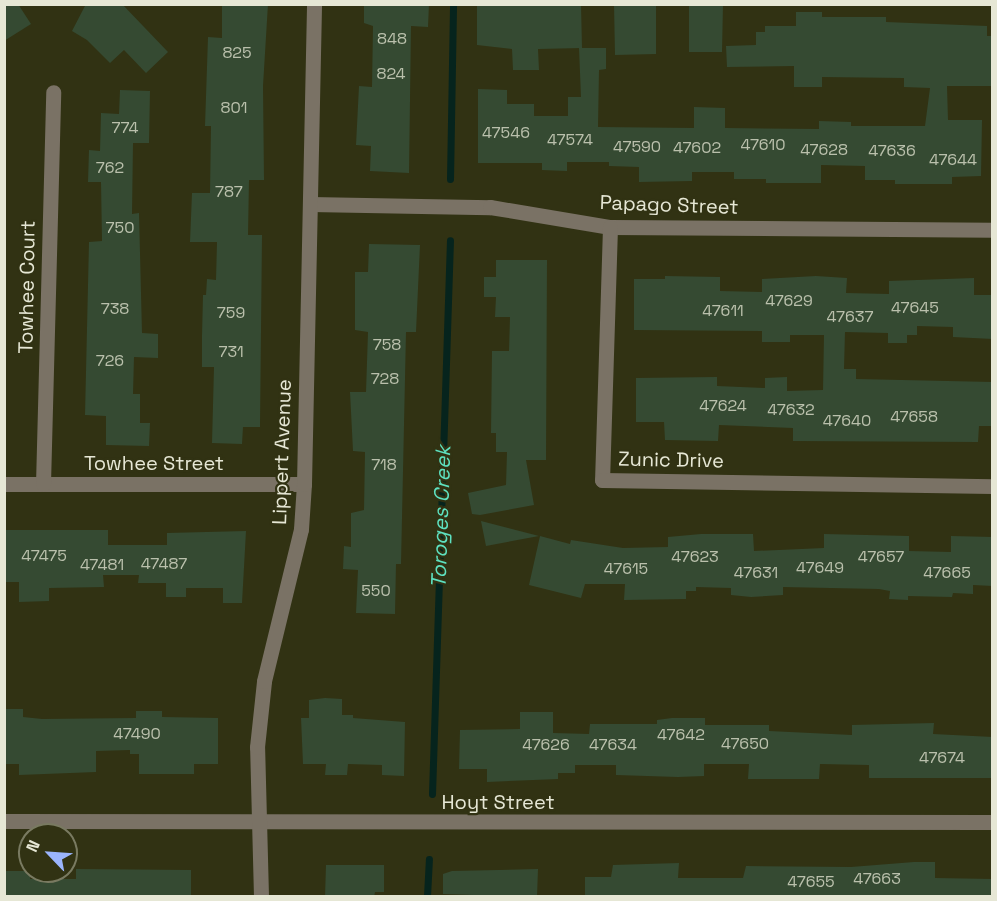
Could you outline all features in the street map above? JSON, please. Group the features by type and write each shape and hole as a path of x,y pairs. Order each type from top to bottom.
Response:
{"street":[{"name":"Lippert Avenue","path":"261,897 257,747 264,681 301,529 304,484 314,4"},
{"name":"Towhee Court","path":"43,484 53,92"},
{"name":"Papago Street","path":"310,204 490,207 610,227 993,230"},
{"name":"Zunic Drive","path":"610,227 602,480 993,486"},
{"name":"Towhee Street","path":"4,484 304,484"},
{"name":"Hoyt Street","path":"4,821 993,822"}],"building":[{"path":"4,4 18,4 31,24 4,41"},
{"path":"86,4 122,4 168,52 146,73 124,50 110,63 87,40 72,31"},
{"path":"222,4 268,4 263,86 264,180 249,180 248,235 262,235 260,427 243,427 242,444 212,443 214,367 202,367 203,295 206,295 207,279 216,280 217,242 190,242 192,193 210,193 211,126 205,126 208,37 222,38"},
{"path":"364,4 429,4 428,27 411,26 409,173 370,171 371,146 356,145 359,86 372,87 373,26 364,23"},
{"path":"477,4 581,4 582,48 538,49 539,70 513,70 512,49 477,45"},
{"path":"614,4 656,4 656,54 615,55"},
{"path":"689,4 723,4 722,52 689,52"},
{"path":"796,12 822,12 822,17 886,17 886,22 987,26 987,36 993,36 993,86 947,86 948,120 982,120 981,176 952,177 952,184 895,184 895,180 865,180 865,166 821,165 821,183 766,183 766,179 734,179 734,172 692,172 692,181 639,182 639,167 609,166 609,162 567,162 567,171 542,170 542,163 478,163 478,89 507,90 507,104 534,104 534,116 568,116 568,97 581,97 579,48 606,48 606,69 599,70 598,127 694,128 694,107 725,108 725,128 819,129 819,121 851,122 851,126 925,126 930,88 904,87 904,78 822,77 822,87 794,87 794,66 727,67 726,46 756,45 756,32 765,32 765,26 796,26"},
{"path":"120,90 150,91 149,143 133,143 132,214 139,213 142,333 158,334 158,358 134,357 133,394 140,394 140,423 150,423 149,446 106,445 106,416 85,415 89,242 102,241 101,182 88,182 89,150 100,151 101,113 119,114"},
{"path":"369,244 420,245 416,332 406,332 401,564 396,564 395,614 356,613 358,570 343,569 344,546 351,547 351,513 364,510 365,452 353,451 350,392 366,392 368,332 355,330 355,272 368,272"},
{"path":"496,260 547,260 546,460 526,460 534,505 480,515 472,514 468,493 506,485 507,452 496,452 496,433 491,433 492,351 509,351 510,317 495,317 496,297 484,297 484,277 496,277"},
{"path":"665,276 720,277 720,291 762,292 762,279 816,276 847,278 846,293 889,294 889,281 974,278 974,295 993,295 993,339 953,337 953,327 917,326 917,335 907,335 907,343 888,343 888,333 845,332 844,369 856,369 856,379 993,382 993,426 979,426 978,442 793,441 793,428 719,425 718,441 665,440 664,422 636,422 636,378 717,377 717,386 765,388 765,378 787,377 787,391 823,390 824,335 790,335 790,342 762,342 762,331 634,330 634,279 665,279"},
{"path":"481,521 539,536 486,546"},
{"path":"4,530 108,530 108,545 167,545 167,533 246,531 242,603 223,603 223,588 186,588 186,597 166,597 166,583 138,583 139,575 103,575 104,587 49,588 49,601 19,602 19,582 4,582"},
{"path":"701,534 753,534 754,551 824,548 824,534 909,536 909,551 951,552 951,536 993,537 993,586 973,585 973,594 953,593 952,597 908,596 908,600 889,599 890,591 879,589 783,587 783,595 751,597 731,595 731,588 696,587 696,591 686,591 686,599 624,600 625,584 585,584 581,598 529,585 540,536 570,544 571,540 623,548 668,547 668,537"},
{"path":"342,699 342,715 405,722 404,776 382,775 382,765 348,764 347,775 325,775 326,764 303,764 301,718 309,718 309,700"},
{"path":"4,709 23,709 23,717 42,719 136,718 136,711 162,711 162,717 218,718 218,764 194,764 194,774 139,774 139,754 130,754 130,750 96,751 96,772 19,775 19,764 4,764"},
{"path":"520,712 553,712 553,733 589,734 590,724 657,724 657,720 672,718 705,718 705,725 769,725 769,731 852,735 852,725 934,723 933,734 993,737 993,778 869,778 869,765 820,764 819,779 748,779 749,764 704,764 704,776 678,777 616,775 616,765 575,765 575,773 558,773 558,779 487,782 487,769 459,769 460,730 520,729"},
{"path":"935,862 935,878 993,879 993,897 585,897 585,877 611,877 613,865 679,863 678,878 743,878 746,866 851,867"},
{"path":"326,865 384,865 384,892 375,892 374,897 325,897"},
{"path":"78,869 191,870 191,897 4,897 4,871 18,871 18,883 78,883"},
{"path":"538,869 537,897 443,894 443,874 452,871"}],"waterway":[{"name":"Toroges Creek","path":"450,179 453,4"},
{"name":"Toroges Creek","path":"432,794 450,240"},
{"name":"Toroges Creek","path":"427,896 429,859"}]}
